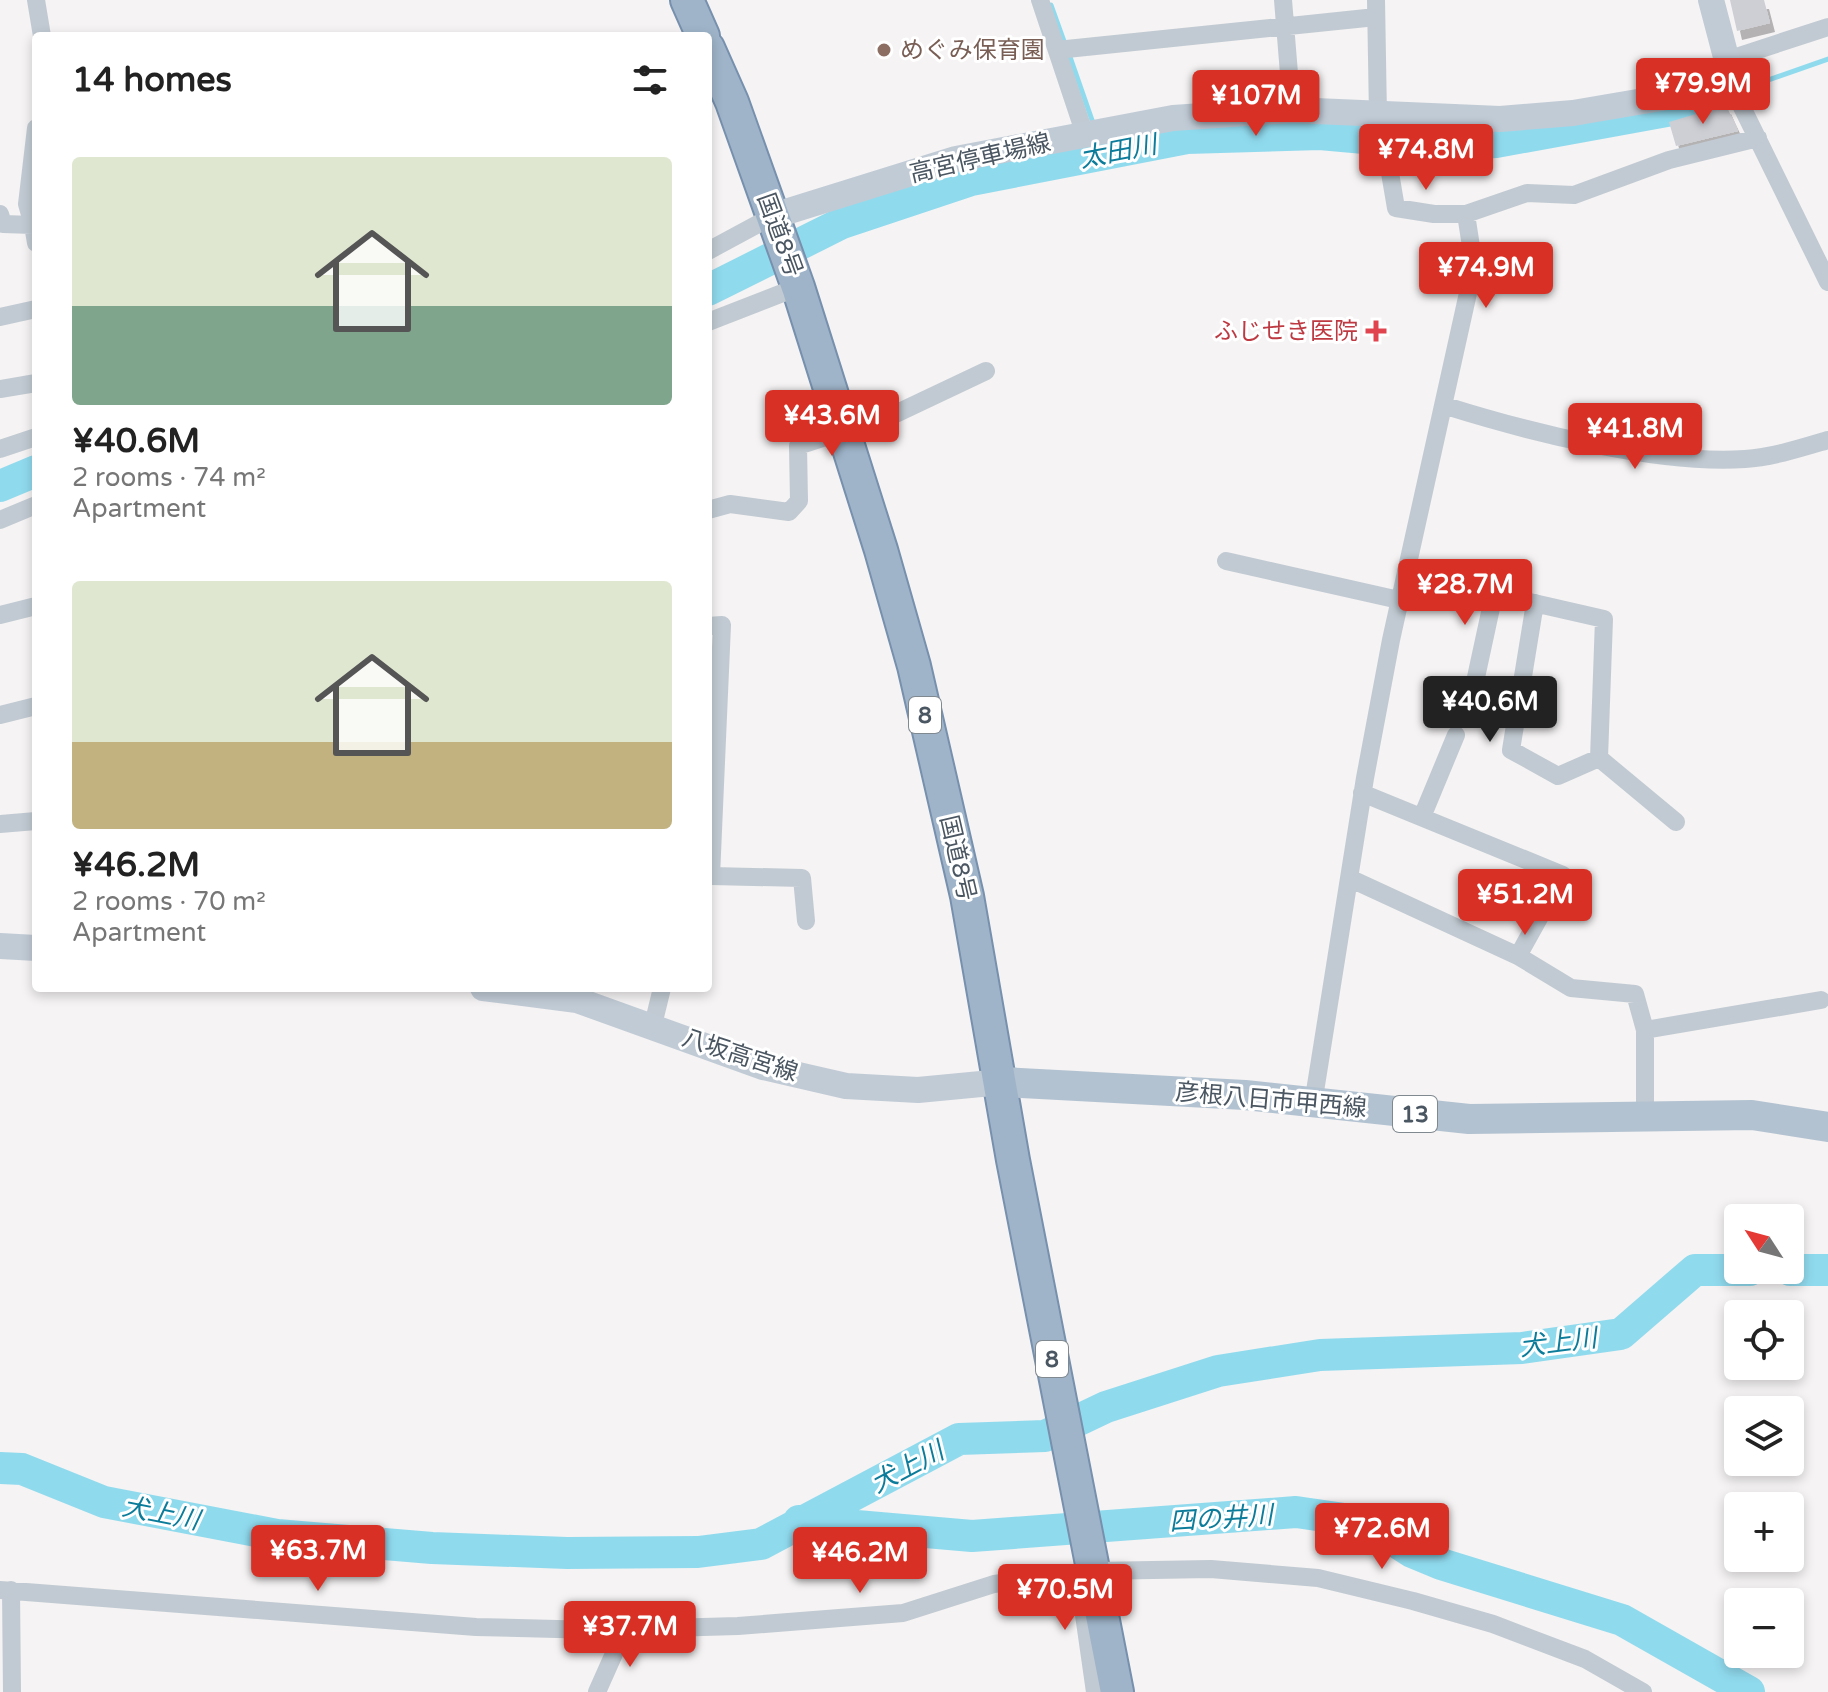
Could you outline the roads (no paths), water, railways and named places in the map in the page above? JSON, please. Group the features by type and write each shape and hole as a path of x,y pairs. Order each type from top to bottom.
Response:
{"highway":[{"path":"687,0 701,32"},
{"name":"国道8号","path":"712,58 797,284 845,431 914,666 967,896 1002,1082 1013,1160 1117,1692"}],"main road":[{"path":"1711,0 1733,81"},
{"name":"高宮停車場線","path":"775,223 956,159 1173,118 1292,110 1387,118 1500,119 1573,113 1661,98 1733,81"},
{"path":"0,946 32,948"},
{"name":"八坂高宮線","path":"514,992 577,1000 763,1067 846,1086 918,1090 1002,1082"},
{"name":"彦根八日市甲西線","path":"1002,1082 1245,1095 1469,1119 1752,1115 1828,1127"}],"street":[{"path":"36,0 41,32"},
{"path":"1040,0 1085,135"},
{"path":"1283,0 1292,110"},
{"path":"1058,50 1285,27 1376,8 1389,167 1396,208 1434,214 1466,214 1527,193 1574,195 1669,160 1758,138"},
{"path":"1826,273 1733,81 1828,27"},
{"path":"32,162 27,204 32,221"},
{"path":"0,214 3,224 32,230"},
{"path":"1313,1104 1362,793 1399,600 1446,406 1474,266 1466,214"},
{"path":"712,249 775,223"},
{"path":"712,320 797,284"},
{"path":"0,317 32,314"},
{"path":"712,509 730,504 789,512 799,501 798,446 891,416 986,371"},
{"path":"0,389 32,384"},
{"path":"1446,406 1509,426 1617,447 1723,460 1747,459 1828,440"},
{"path":"0,449 32,438"},
{"path":"0,520 32,507"},
{"path":"1226,561 1399,600"},
{"path":"1406,571 1604,619 1599,758"},
{"path":"1422,817 1462,727 1494,594"},
{"path":"1535,603 1511,750 1558,776 1599,758"},
{"path":"0,615 32,607"},
{"path":"712,626 722,625 713,722 712,799"},
{"path":"0,715 32,707"},
{"path":"1599,758 1676,822"},
{"path":"1362,793 1563,875 1518,956"},
{"path":"0,824 32,821"},
{"path":"712,876 802,878 806,921"},
{"path":"1349,878 1518,956 1571,988 1635,994 1645,1030 1645,1116"},
{"path":"653,1025 661,992"},
{"path":"1645,1030 1821,1000"},
{"path":"12,1692 5,1590 476,1627 625,1629 738,1626 903,1613 994,1584 1095,1574 1211,1569 1332,1581 1493,1624 1585,1659 1643,1692"},
{"path":"1095,1574 1083,1608 1095,1692"},
{"path":"597,1692 625,1629"}],"waterway":[{"path":"1051,5 1065,44"},
{"path":"1069,54 1093,123"},
{"name":"太田川","path":"1694,106 1828,59"},
{"name":"太田川","path":"712,288 842,223 971,180 1187,138 1320,134 1442,145 1496,142 1694,106"},
{"path":"1095,141 1097,155"},
{"name":"太田川","path":"0,486 32,473"},
{"name":"犬上川","path":"0,1468 22,1469 104,1502 277,1535 432,1548 567,1553 698,1552 761,1544 959,1439 1045,1436 1106,1407 1218,1371 1320,1355 1522,1348 1621,1334 1695,1270 1724,1270"},
{"name":"犬上川","path":"1804,1270 1828,1270"},
{"name":"四の井川","path":"799,1521 972,1536 1296,1512 1365,1522 1412,1552 1441,1564 1622,1620 1749,1692"}],"place":[{"name":"めぐみ保育園","path":"884,50"},
{"name":"ふじせき医院","path":"1376,331"}]}
